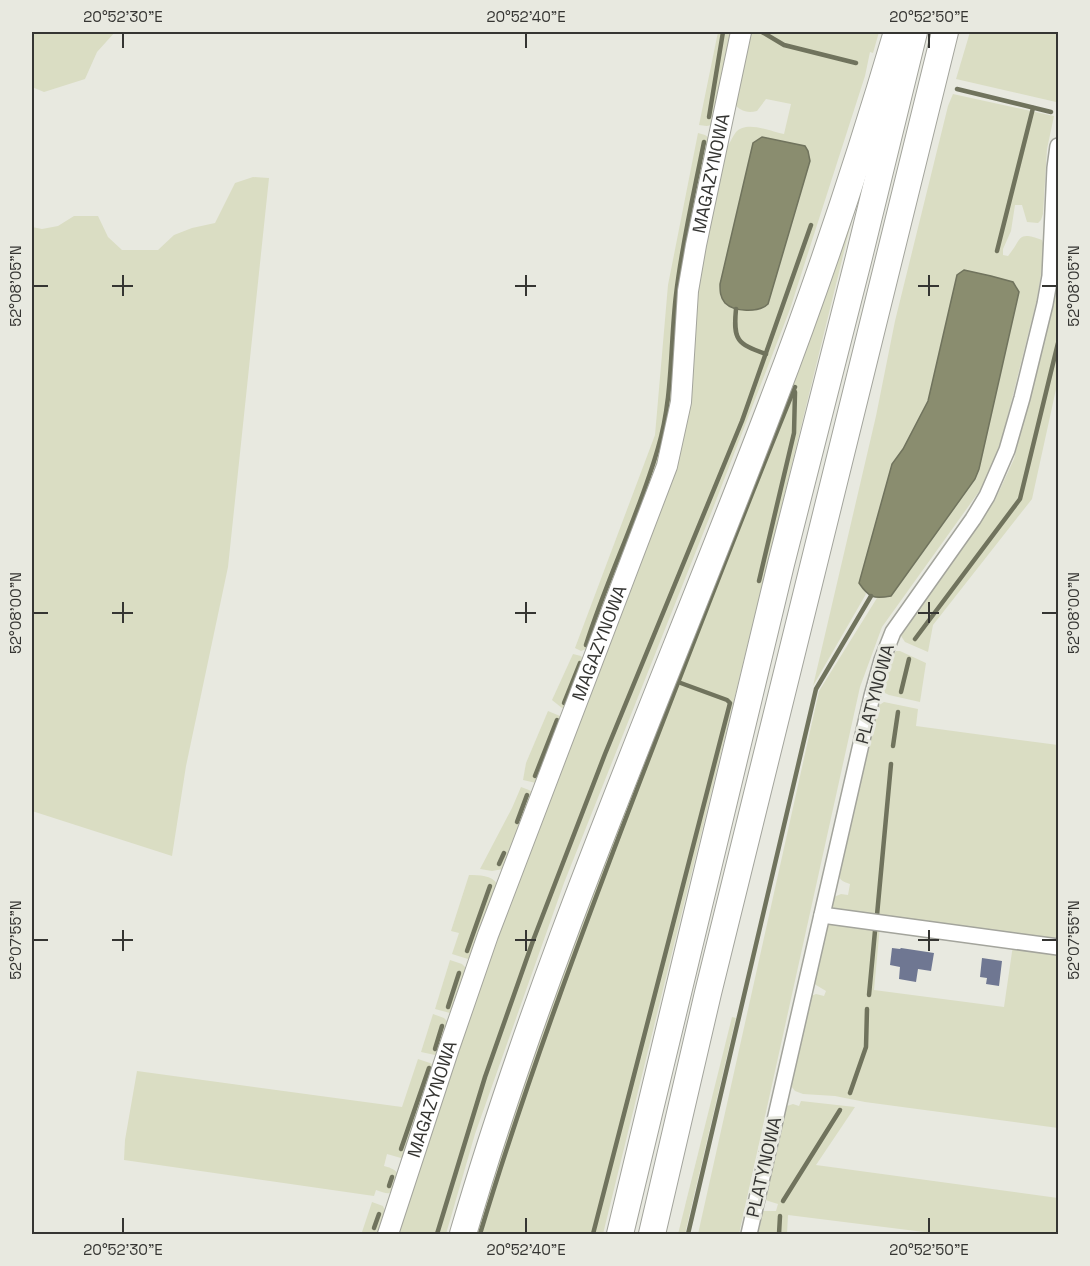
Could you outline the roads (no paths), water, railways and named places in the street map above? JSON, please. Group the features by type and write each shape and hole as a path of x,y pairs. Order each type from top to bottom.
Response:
{"highway":[{"path":"463,1234 525,1039 570,915 806,312 866,134 897,32"},
{"path":"620,1234 778,576 860,257 914,32"},
{"path":"652,1234 714,971 945,32"}],"street":[{"name":"MAGAZYNOWA","path":"388,1234 488,934 667,465 681,402 688,291 741,32"},
{"name":"PLATYNOWA","path":"749,1234 882,660 893,632 987,496 1007,450 1022,398 1048,285 1056,161 1059,146"},
{"path":"822,915 1059,947"}],"waterway":[{"path":"709,117 723,32"},
{"path":"762,32 784,45 856,63"},
{"path":"957,89 1051,112"},
{"path":"997,251 1033,108"},
{"path":"586,645 603,595 642,498 663,429 669,391 679,276 704,142"},
{"path":"437,1234 485,1077 534,938 605,754 742,421 811,225"},
{"path":"736,309 735,328 739,339 743,344 766,354"},
{"path":"915,639 1020,499 1058,343"},
{"path":"480,1234 518,1115 580,939 701,622 795,387"},
{"path":"759,581 794,433 795,392"},
{"path":"688,1234 816,689 871,596"},
{"path":"901,692 909,659"},
{"path":"564,703 580,663"},
{"path":"593,1234 730,703 678,682"},
{"path":"893,746 898,712"},
{"path":"535,776 557,720"},
{"path":"877,915 891,764"},
{"path":"517,822 527,795"},
{"path":"499,864 504,853"},
{"path":"467,951 490,886"},
{"path":"869,995 875,931"},
{"path":"448,1007 459,973"},
{"path":"850,1093 866,1047 867,1009"},
{"path":"435,1049 442,1026"},
{"path":"401,1149 429,1068"},
{"path":"783,1201 840,1110"},
{"path":"389,1186 392,1177"},
{"path":"374,1228 379,1214"},
{"path":"779,1234 780,1216"}]}
